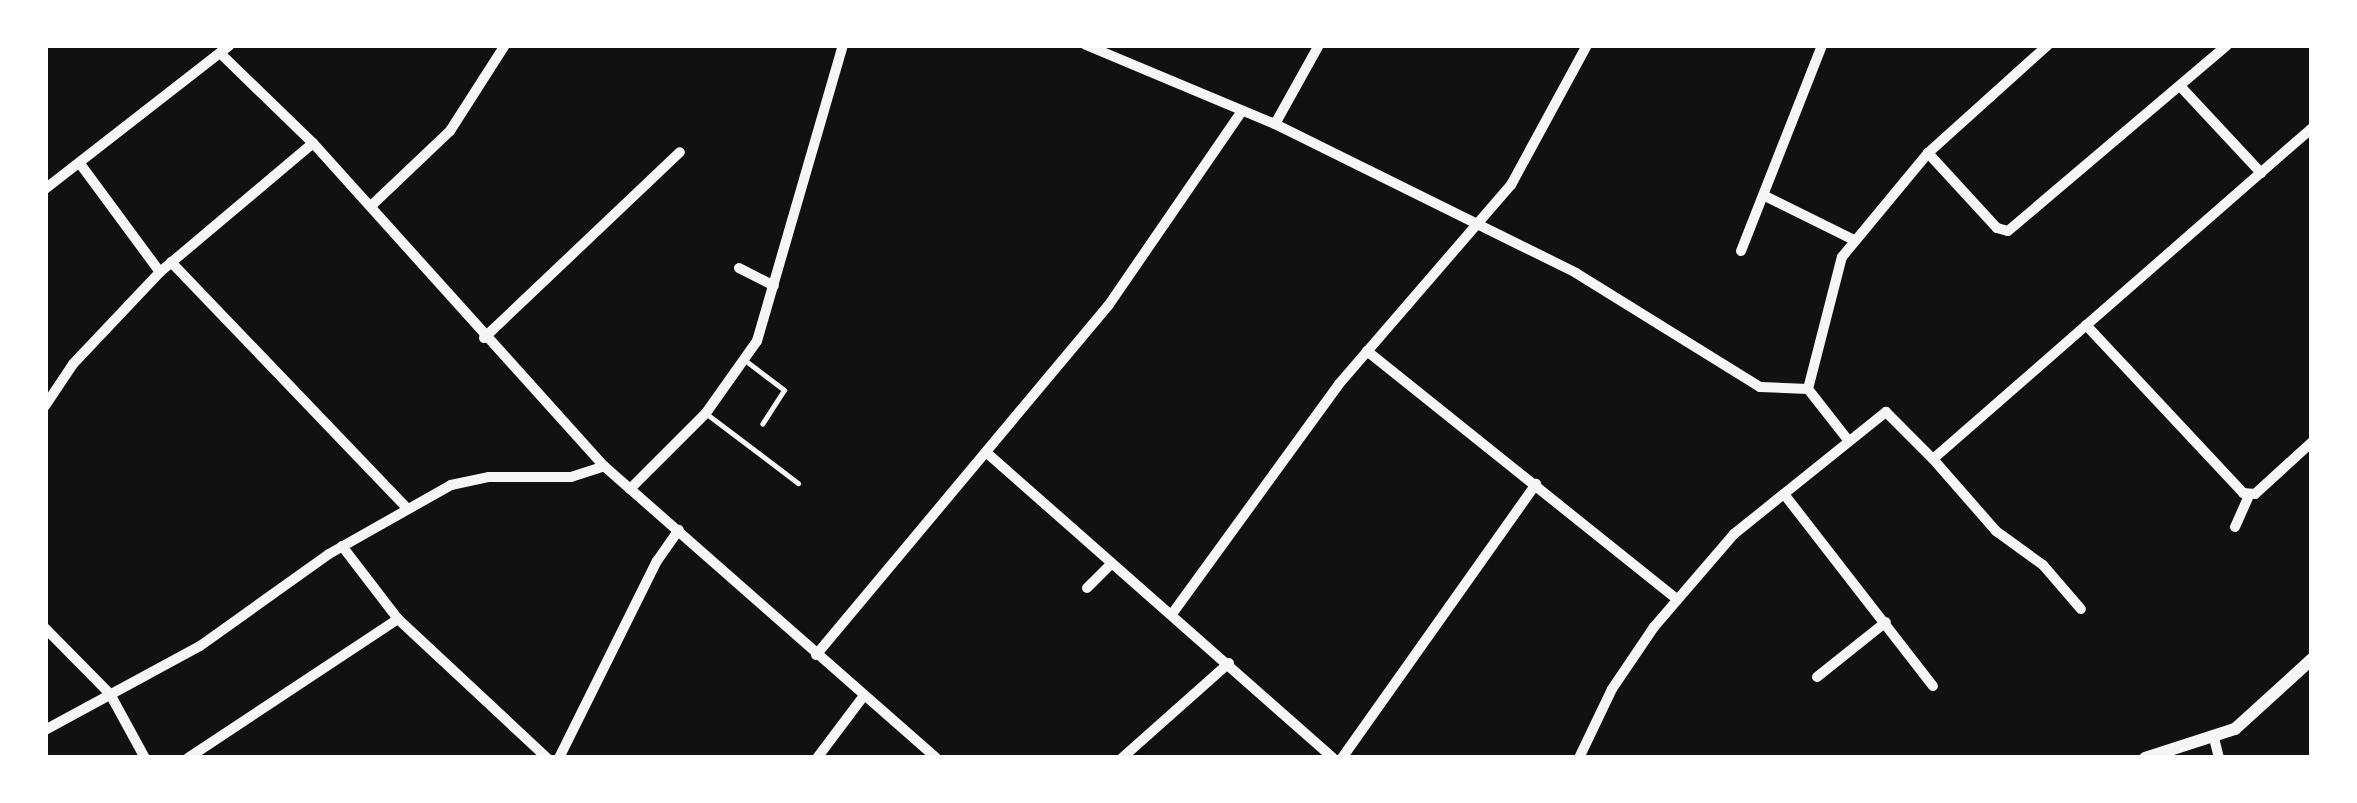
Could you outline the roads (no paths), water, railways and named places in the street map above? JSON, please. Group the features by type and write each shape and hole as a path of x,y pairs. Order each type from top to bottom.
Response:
{"street":[{"path":"371,206 450,130 505,45"},
{"path":"630,489 706,413 746,361 774,286 843,45"},
{"path":"1086,45 1275,124 1576,273 1760,387 1808,389 1848,440"},
{"path":"1275,124 1318,45"},
{"path":"1172,614 1367,351 1477,225 1532,154 1587,45"},
{"path":"1742,251 1822,45"},
{"path":"1808,389 1852,238 1928,153 2048,45"},
{"path":"1928,153 1997,228 2008,231 2227,45"},
{"path":"45,189 81,165 226,49 604,466 863,698 936,758"},
{"path":"2180,86 2261,173"},
{"path":"816,655 1108,306 1242,111"},
{"path":"1933,459 2312,128"},
{"path":"45,406 73,364 170,262 313,143"},
{"path":"484,338 680,152"},
{"path":"81,165 160,272"},
{"path":"1765,196 1852,238"},
{"path":"170,262 408,510"},
{"path":"739,268 774,286"},
{"path":"2086,325 2249,496"},
{"path":"1367,351 1675,598"},
{"path":"1579,758 1612,689 1675,598 1734,534 1886,412 1996,531 2043,565 2081,609"},
{"path":"2235,527 2249,496 2312,443"},
{"path":"988,453 1333,758"},
{"path":"45,730 200,646 342,546 466,479 571,477 604,466"},
{"path":"1342,758 1536,484"},
{"path":"1784,494 1933,686"},
{"path":"560,758 657,561 679,530"},
{"path":"342,546 398,620 547,758"},
{"path":"1087,588 1111,564"},
{"path":"188,758 398,620"},
{"path":"1817,677 1886,622"},
{"path":"45,628 110,694 145,758"},
{"path":"2146,758 2214,738 2260,711 2312,659"},
{"path":"1122,758 1230,663"},
{"path":"817,758 863,698"},
{"path":"2214,738 2219,758"}],"lane":[{"path":"746,361 784,390 762,424"},
{"path":"706,413 798,483"}]}
